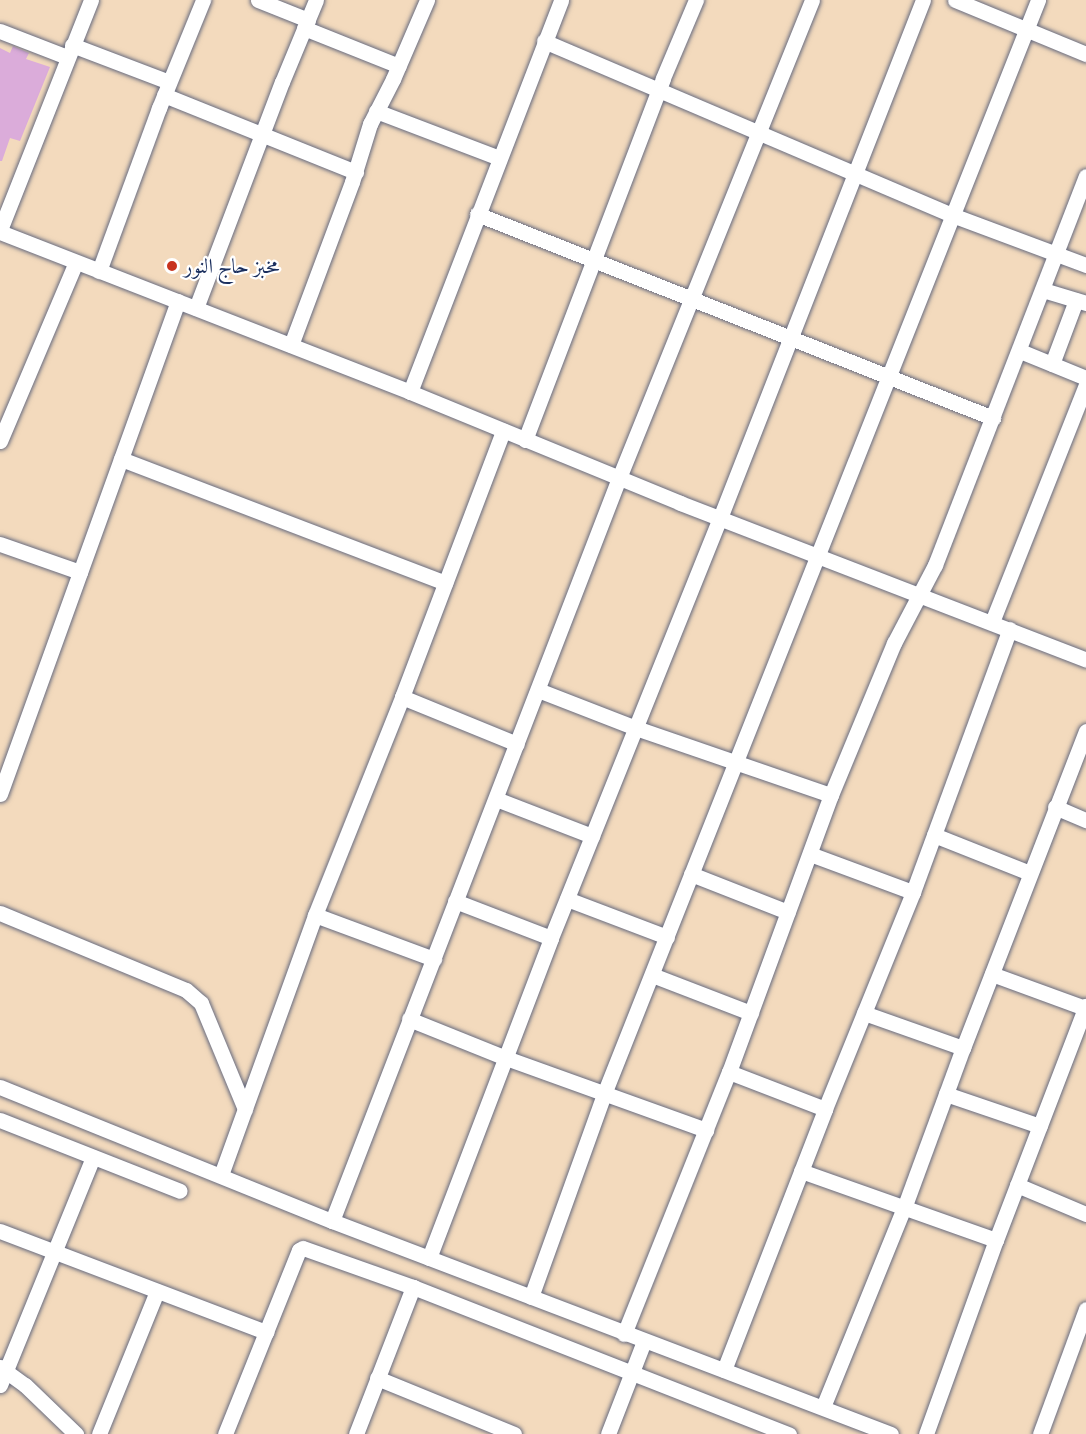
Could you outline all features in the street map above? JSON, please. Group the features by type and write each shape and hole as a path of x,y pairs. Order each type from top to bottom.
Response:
{"street":[{"path":"91,0 0,231 410,392 720,518 1086,660"},
{"path":"99,271 203,0"},
{"path":"258,0 399,66"},
{"path":"196,308 261,134 316,0"},
{"path":"291,345 356,172 376,111 399,66 427,0"},
{"path":"410,392 561,0"},
{"path":"525,440 658,91 696,0"},
{"path":"332,1221 619,478 812,0"},
{"path":"429,1258 551,938 720,518 923,0"},
{"path":"955,0 1086,54"},
{"path":"531,1297 604,1094 1038,0"},
{"path":"0,31 70,51 167,89 261,134 356,172"},
{"path":"544,41 952,215 1056,256 1086,265"},
{"path":"376,111 499,158"},
{"path":"624,1334 729,1072 831,795 894,643 935,565 1086,176"},
{"path":"477,214 692,298 888,379 993,418"},
{"path":"0,441 76,262"},
{"path":"1043,290 1081,302 1052,364"},
{"path":"0,792 178,301"},
{"path":"1020,351 1086,378"},
{"path":"992,622 1086,384"},
{"path":"221,1175 315,915 402,697 503,431"},
{"path":"121,459 446,582"},
{"path":"0,543 80,572"},
{"path":"724,1370 825,1109 913,892 1010,629"},
{"path":"538,690 636,728 831,795"},
{"path":"402,697 517,744"},
{"path":"823,1407 904,1208 1086,730"},
{"path":"496,799 592,836"},
{"path":"1055,807 1086,820"},
{"path":"934,835 1030,873"},
{"path":"810,854 913,892"},
{"path":"691,874 788,912"},
{"path":"567,899 666,937"},
{"path":"455,901 551,938"},
{"path":"0,913 186,990 201,1003 245,1109"},
{"path":"315,915 434,959"},
{"path":"926,1434 996,1240 1086,1007 992,974"},
{"path":"652,975 751,1013"},
{"path":"864,1013 963,1048"},
{"path":"410,1019 506,1058 706,1130"},
{"path":"729,1072 825,1109"},
{"path":"0,1087 332,1221 891,1434"},
{"path":"946,1094 1040,1126"},
{"path":"0,1120 180,1191"},
{"path":"0,1385 3,1368 93,1157"},
{"path":"801,1171 996,1240"},
{"path":"1017,1185 1086,1214"},
{"path":"0,1232 266,1332"},
{"path":"225,1434 299,1250 303,1248 413,1287 789,1434"},
{"path":"356,1434 413,1287"},
{"path":"99,1434 157,1291"},
{"path":"1040,1434 1086,1309"},
{"path":"608,1434 644,1341"},
{"path":"3,1368 76,1434"},
{"path":"377,1378 490,1430 514,1434"}],"building":[{"path":"13,46 29,53 26,59 50,67 20,141 10,138 2,161 0,161 0,48 10,53"}],"place":[{"name":"مخبز حاج النور","path":"172,266"}]}
